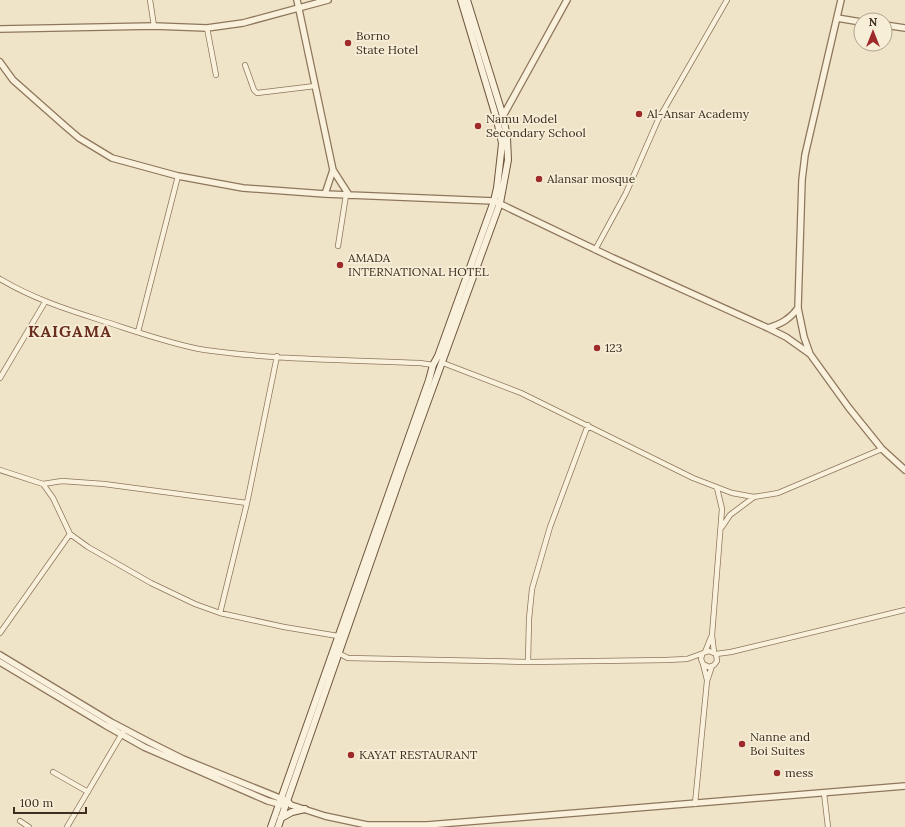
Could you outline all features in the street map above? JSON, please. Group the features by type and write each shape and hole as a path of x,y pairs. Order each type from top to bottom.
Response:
{"main road":[{"path":"278,827 284,803 338,636 433,365 438,356 494,201 498,181 502,143 494,108 461,0"},
{"path":"271,827 284,803 443,363 471,280 500,203 508,160 503,116 467,0"},
{"path":"281,818 292,812 305,809"}],"street":[{"path":"150,0 154,26"},
{"path":"297,0 333,170 347,195 338,246"},
{"path":"0,29 154,26 207,28 243,23 328,0"},
{"path":"503,116 567,0"},
{"path":"595,250 626,193 661,116 727,0"},
{"path":"810,354 798,308 802,180 805,155 841,0"},
{"path":"837,18 853,21"},
{"path":"893,26 905,28"},
{"path":"207,28 216,75"},
{"path":"0,62 13,80 79,138 112,158 178,176 243,188 325,194 494,201 500,203 595,250 786,337 810,354 882,449 905,470"},
{"path":"245,65 254,90 257,93 315,86"},
{"path":"325,194 333,170"},
{"path":"138,332 178,176"},
{"path":"0,279 45,302 138,332 186,346 206,350 277,356 420,363 433,365"},
{"path":"0,378 45,302"},
{"path":"768,328 780,324 792,316 798,308"},
{"path":"220,613 247,503 277,356"},
{"path":"443,363 521,393 717,488 732,493 754,497 778,493 882,449"},
{"path":"528,662 532,589 550,527 588,425"},
{"path":"0,470 43,484 62,481 104,484 247,503"},
{"path":"43,484 53,498 70,534 88,547 151,583 195,604 220,613 338,636"},
{"path":"717,488 722,504 722,527 712,635 714,653 717,661"},
{"path":"722,527 730,516 754,497"},
{"path":"0,633 70,534"},
{"path":"687,659 704,653 731,652 905,610"},
{"path":"707,681 703,663 704,653 712,635"},
{"path":"695,804 707,681 712,666 731,652"},
{"path":"338,653 348,658 528,662 687,659 703,663 709,667 712,666"},
{"path":"0,654 123,732"},
{"path":"0,662 123,732 183,759 284,803 343,820 367,825 427,825 905,786"},
{"path":"67,827 123,732"},
{"path":"53,772 88,792"},
{"path":"824,793 828,827"},
{"path":"20,821 29,827"}],"place":[{"name":"Borno State Hotel","path":"348,43"},
{"name":"Al-Ansar Academy","path":"639,114"},
{"name":"Namu Model Secondary School","path":"478,126"},
{"name":"Alansar mosque","path":"539,179"},
{"name":"AMADA INTERNATIONAL HOTEL","path":"340,265"},
{"name":"123","path":"597,348"},
{"name":"Nanne and Boi Suites","path":"742,744"},
{"name":"KAYAT RESTAURANT","path":"351,755"},
{"name":"mess","path":"777,773"}],"district":[{"name":"KAIGAMA","path":"70,331"}]}
